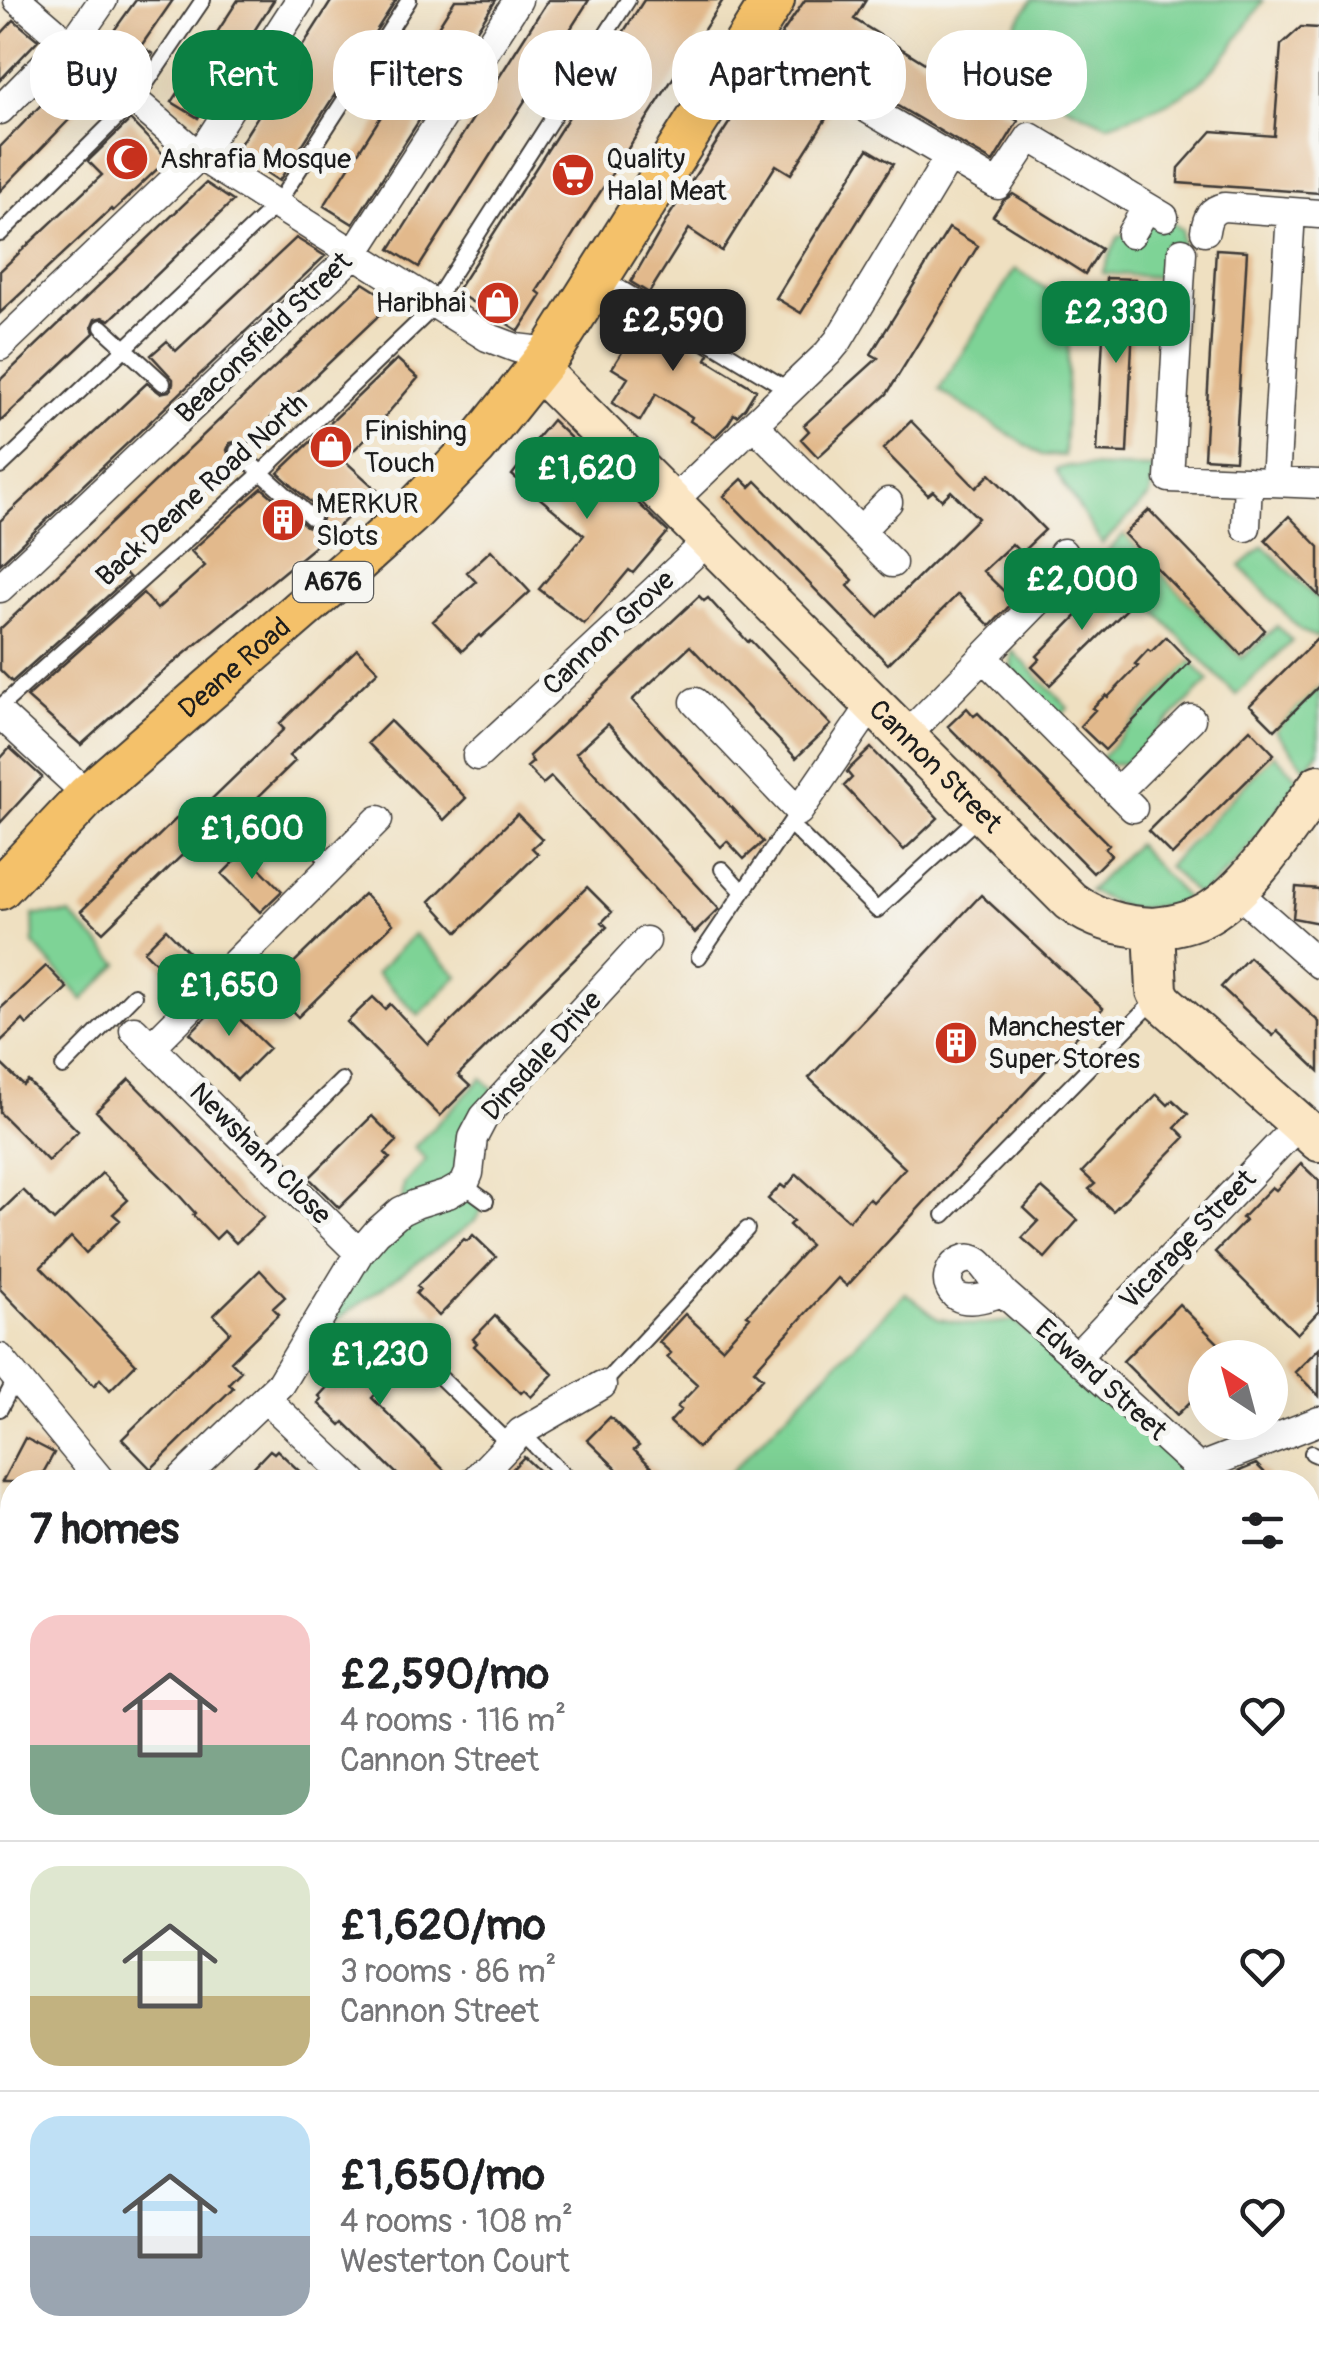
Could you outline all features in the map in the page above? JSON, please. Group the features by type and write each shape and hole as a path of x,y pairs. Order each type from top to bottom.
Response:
{"main road":[{"name":"Deane Road","path":"756,30 773,0"},
{"name":"Deane Road","path":"0,888 88,795 409,515 476,446 544,360 699,120"}],"street":[{"path":"18,0 53,30"},
{"path":"80,30 103,0"},
{"path":"0,346 199,156 300,0"},
{"name":"Beaconsfield Street","path":"0,588 354,254 518,0"},
{"path":"0,110 30,81"},
{"path":"152,115 199,156 434,305 487,337 544,360"},
{"path":"885,120 998,185 1030,137 1156,212 1131,234"},
{"path":"672,502 838,341 948,157"},
{"path":"1205,216 1224,206 1305,213 1262,482 1246,526"},
{"path":"1182,252 1168,478 1319,484"},
{"name":"Cannon Street","path":"544,360 672,502 1079,908 1116,924 1154,928"},
{"path":"754,424 892,563"},
{"path":"860,530 888,502"},
{"name":"Cannon Grove","path":"476,756 499,718 710,539"},
{"path":"906,736 1057,582 1062,553"},
{"path":"983,657 1125,800 1191,719"},
{"path":"694,702 707,733 794,818 873,703"},
{"path":"0,710 88,795"},
{"path":"1309,1133 1159,996 1154,928 1193,920 1236,891 1319,786"},
{"path":"135,1030 334,865 378,820"},
{"path":"1236,891 1319,964"},
{"name":"Dinsdale Drive","path":"191,1470 280,1384 359,1253 397,1214 448,1194 475,1193 469,1173 472,1138 484,1118 646,941"},
{"name":"Newsham Close","path":"135,1030 359,1253"},
{"name":"Vicarage Street","path":"1077,1356 1309,1133"},
{"name":"Edward Street","path":"1003,1292 1198,1468 1319,1421"},
{"path":"8,1368 76,1470"},
{"path":"484,1470 515,1438 602,1385"},
{"path":"266,1399 341,1470"}],"lane":[{"path":"152,75 203,0"},
{"path":"0,466 277,204 409,0"},
{"name":"Back Deane Road North","path":"0,710 261,473 434,305 628,0"},
{"path":"0,234 115,120"},
{"path":"600,275 790,391"},
{"path":"102,327 163,383"},
{"path":"237,452 312,518"},
{"path":"699,957 794,818 877,910 983,814"},
{"path":"286,818 334,865"},
{"path":"722,870 743,892"},
{"path":"63,1067 135,1030 134,995"},
{"path":"944,1215 1159,996"},
{"path":"264,1158 342,1080"},
{"path":"602,1385 746,1229"},
{"path":"0,1409 8,1368"},
{"path":"442,1379 555,1470"}],"green space":[{"path":"1032,0 1263,1 1230,50 1200,82 1170,101 1108,125 1087,115 1087,30 1012,30"},
{"path":"1164,217 1182,230 1180,279 1102,273 1118,237"},
{"path":"1015,269 1070,304 1064,456 1042,455 939,390"},
{"path":"1069,466 1154,468 1150,496 1102,544 1055,470"},
{"path":"1124,534 1242,658 1277,626 1292,641 1236,695 1103,557"},
{"path":"1264,546 1319,601 1319,638 1301,631 1240,566"},
{"path":"1012,650 1068,708 1058,719 1011,671"},
{"path":"1190,661 1209,681 1126,763 1111,765 1101,758"},
{"path":"1319,686 1319,751 1306,769 1275,730"},
{"path":"1274,754 1299,780 1240,857 1197,896 1168,866"},
{"path":"1136,844 1187,899 1171,906 1127,909 1089,891"},
{"path":"70,914 119,964 83,1000 34,944 33,915"},
{"path":"414,934 458,976 419,1015 376,973"},
{"path":"482,1078 501,1098 466,1182 486,1201 475,1221 306,1342 401,1211 404,1184 426,1160 414,1147"},
{"path":"905,1293 938,1319 972,1325 1015,1321 1185,1470 733,1470"}],"building":[{"path":"136,0 173,0 152,30 114,30"},
{"path":"238,0 274,0 255,30 219,30"},
{"path":"332,0 396,0 377,30 333,30 333,97 279,181 235,152 255,120 313,120 313,30"},
{"path":"455,0 496,0 477,30 436,30"},
{"path":"548,0 589,0 570,30 529,30"},
{"path":"644,0 723,0 704,30 672,30 672,80 652,111 652,30 625,30"},
{"path":"805,0 866,0 854,19 872,30 784,30"},
{"path":"14,20 30,33 30,48 0,80 0,35"},
{"path":"1301,27 1319,28 1319,193 1178,183 1179,168 1212,131 1274,136 1281,45"},
{"path":"518,47 518,112 419,267 390,249 472,120 498,120 498,79"},
{"path":"906,51 926,64 926,120 1018,121 993,162 906,111"},
{"path":"30,116 30,120 69,120 0,191 0,147"},
{"path":"130,120 168,159 0,313 0,271 102,175 88,161"},
{"path":"379,120 419,120 353,224 324,206"},
{"path":"567,120 646,120 537,291 542,295 519,331 456,292"},
{"path":"731,120 825,120 791,174 776,165 722,251 689,229 649,293 631,282"},
{"path":"868,149 893,164 801,313 776,298"},
{"path":"206,183 233,201 110,320 95,319 94,333 0,422 0,380"},
{"path":"1013,194 1101,249 1085,274 993,216"},
{"path":"949,228 978,246 887,394 818,457 801,439 809,431 804,425 878,358 871,354"},
{"path":"296,238 325,256 0,564 0,521 147,383 160,393 170,391 173,379 151,355 167,341 176,351"},
{"path":"1216,249 1247,251 1235,460 1204,458"},
{"path":"1106,278 1135,279 1127,453 1097,452"},
{"path":"363,283 393,302 246,445 230,443 230,459 118,565 129,577 12,682 0,670 0,629"},
{"path":"620,300 709,354 706,359 756,390 745,408 737,416 734,414 715,437 656,394 640,421 612,403 628,378 612,368 629,341 604,325"},
{"path":"397,359 418,378 344,460 377,490 338,527 154,679 81,745 27,697 143,593 157,609 205,566 191,551 262,488 306,526 319,526 320,511 278,473"},
{"path":"552,420 668,532 633,573 629,570 584,624 539,589 584,535 512,475 525,458 522,456"},
{"path":"911,421 976,488 990,474 1045,530 1021,553 1012,544 983,571 1014,601 990,626 958,594 888,664 724,496 742,479 750,487 756,481 853,580 848,586 878,617 978,518 951,491 942,500 933,491 928,495 883,449"},
{"path":"1149,510 1265,630 1241,655 1124,534"},
{"path":"1289,516 1319,547 1319,596 1265,540"},
{"path":"491,550 530,592 462,651 433,621 476,582 467,572"},
{"path":"1116,584 1134,602 1050,685 1032,667 1040,659 1037,656 1106,586 1110,590"},
{"path":"699,596 704,601 708,598 831,725 796,758 690,646 632,700 763,842 744,859 727,841 721,847 608,724 576,753 719,909 695,933 551,777 543,784 527,767 533,762 529,756"},
{"path":"1166,637 1190,662 1105,750 1080,726 1095,710 1092,708 1138,666 1135,664 1148,650 1151,652"},
{"path":"1319,637 1319,686 1275,730 1250,705"},
{"path":"357,649 378,671 289,756 295,761 217,837 209,829 103,932 81,911 178,817 185,825 284,729 279,724"},
{"path":"967,708 974,716 978,713 1109,845 1105,849 1111,855 1093,873 948,726"},
{"path":"390,721 466,798 444,820 368,743"},
{"path":"1250,729 1274,754 1172,855 1148,831"},
{"path":"10,748 42,777 0,823 0,759"},
{"path":"871,748 938,818 904,850 844,786 852,778 847,772"},
{"path":"517,814 542,839 532,848 538,854 458,932 430,901"},
{"path":"244,852 282,891 260,912 222,874"},
{"path":"587,887 612,912 602,922 607,927 458,1075 470,1086 440,1116 347,1022 373,997 385,1009 390,1004 428,1044"},
{"path":"1296,887 1319,889 1319,923 1293,918"},
{"path":"364,894 393,924 298,1017 269,987"},
{"name":"Manchester Super Stores","path":"981,895 1103,1008 847,1286 838,1278 754,1370 763,1378 698,1448 670,1422 681,1410 677,1407 698,1385 667,1357 671,1353 659,1342 685,1314 722,1348 810,1245 789,1225 793,1221 768,1199 781,1185 785,1188 797,1174 849,1221 905,1168 809,1078"},
{"path":"166,929 205,969 183,990 144,951"},
{"path":"1249,957 1319,1022 1319,1071 1277,1031 1273,1036 1221,987"},
{"path":"46,966 67,988 27,1025 23,1020 0,1042 0,1009"},
{"path":"229,994 240,1004 232,1012 269,1048 237,1080 190,1033"},
{"path":"0,1063 23,1085 28,1081 78,1131 48,1161 0,1113"},
{"path":"129,1079 264,1217 236,1243 224,1231 216,1239 178,1194 96,1111"},
{"path":"1157,1094 1168,1105 1173,1100 1188,1114 1175,1127 1185,1137 1113,1211 1089,1189 1095,1184 1082,1172"},
{"path":"372,1116 397,1141 385,1153 390,1158 339,1208 309,1178"},
{"path":"1301,1164 1319,1181 1319,1311 1297,1334 1215,1252 1272,1187 1276,1190"},
{"path":"102,1173 128,1200 113,1214 120,1220 86,1253 71,1237 41,1267 136,1364 110,1390 100,1379 94,1386 0,1289 0,1212 23,1190 54,1221"},
{"path":"1042,1188 1078,1220 1045,1258 1022,1238 1038,1221 1024,1208"},
{"path":"473,1235 496,1257 439,1316 416,1294 420,1289 417,1286 464,1239 467,1241"},
{"path":"260,1270 285,1297 273,1308 279,1314 231,1361 241,1371 229,1383 233,1388 151,1469 122,1439 230,1332 214,1315"},
{"path":"1179,1304 1215,1340 1188,1340 1188,1404 1177,1415 1123,1361"},
{"path":"495,1316 553,1374 531,1397 524,1390 521,1393 474,1346 477,1343 473,1339"},
{"path":"396,1327 419,1349 372,1398 444,1470 393,1470 344,1422 341,1425 318,1403 322,1399 319,1396 346,1367 349,1369 387,1330 390,1333"},
{"path":"1319,1348 1319,1396 1295,1372"},
{"path":"610,1417 639,1446 634,1450 655,1470 614,1470 587,1440"},
{"path":"25,1438 54,1453 45,1470 8,1470"},
{"path":"270,1450 277,1450 298,1470 251,1470"},
{"path":"524,1457 538,1470 512,1470"}],"place":[{"name":"Ashrafia Mosque","path":"127,159"},
{"name":"Quality Halal Meat","path":"573,175"},
{"name":"Haribhai","path":"498,303"},
{"name":"Finishing Touch","path":"331,447"},
{"name":"MERKUR Slots","path":"283,520"},
{"name":"Manchester Super Stores","path":"956,1043"}]}
